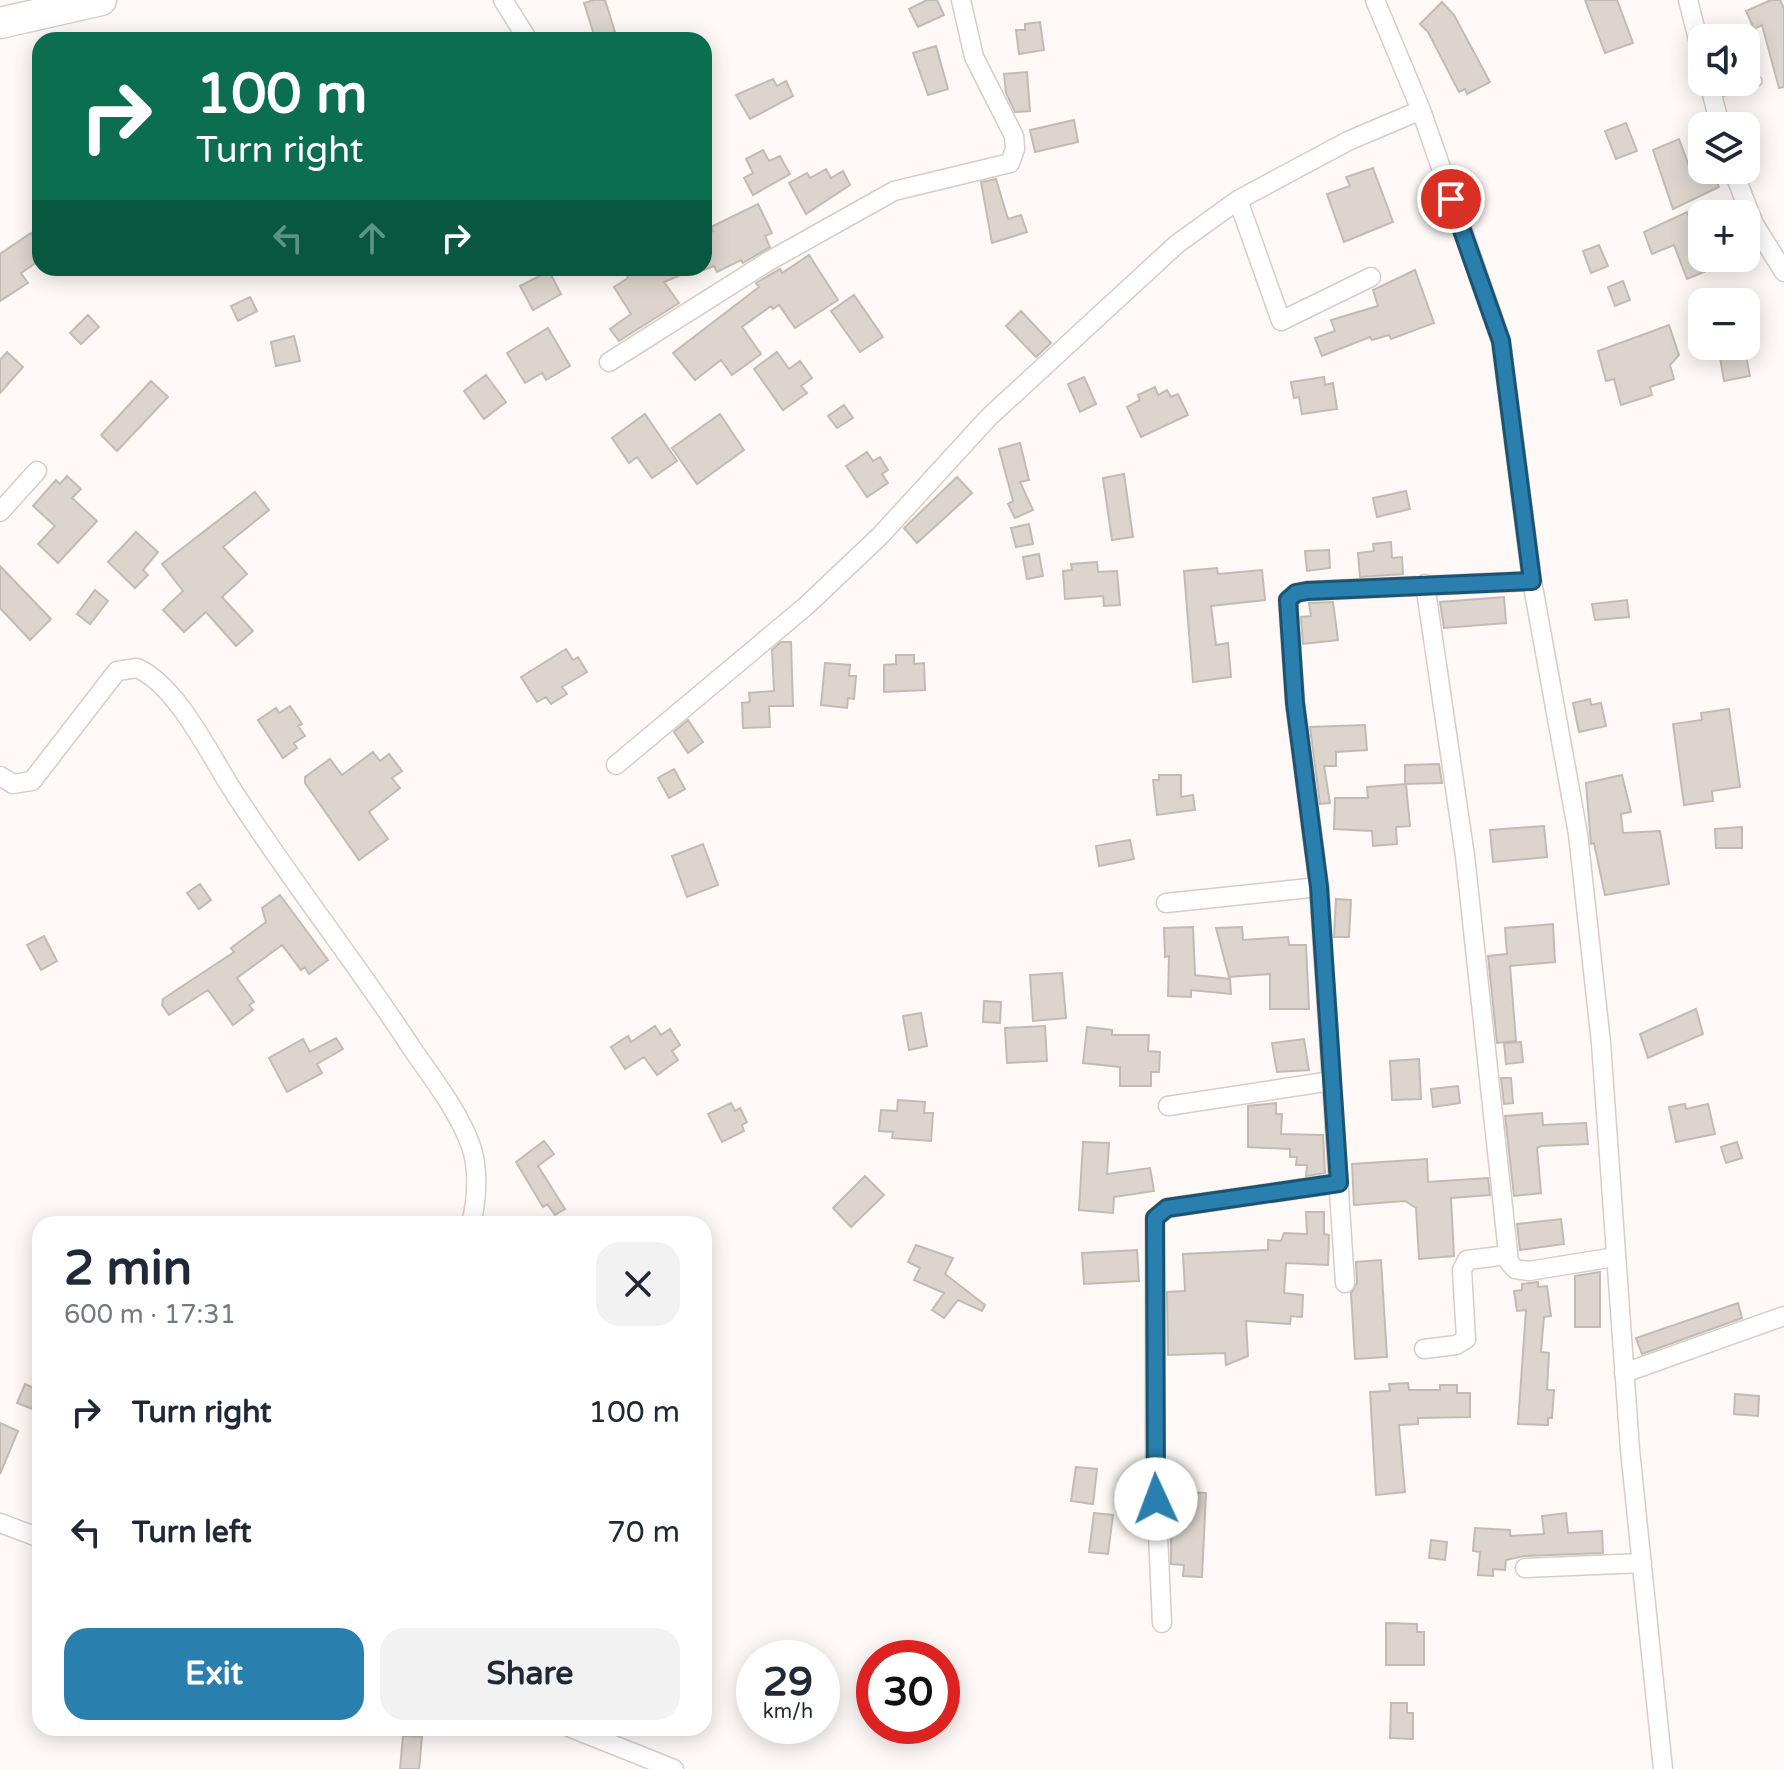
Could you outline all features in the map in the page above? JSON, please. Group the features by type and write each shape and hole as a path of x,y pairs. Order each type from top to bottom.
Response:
{"highway":[{"path":"0,23 101,0"}],"street":[{"path":"503,0 523,32"},
{"path":"609,362 769,261 894,191 1010,163 1015,149 1014,136 974,57 961,0"},
{"path":"1375,0 1421,110 1501,341 1532,581 1578,834 1601,1043 1624,1373 1663,1769"},
{"path":"1688,0 1694,24"},
{"path":"616,765 806,606 880,536 989,417 1198,227 1238,200 1348,141 1421,110"},
{"path":"1738,184 1754,224 1784,272"},
{"path":"1238,200 1281,321 1371,277"},
{"path":"0,512 37,471"},
{"path":"1345,1283 1319,887 1295,703 1288,600 1296,593 1307,591 1532,581"},
{"path":"1425,584 1465,856 1508,1255 1512,1268 1529,1271 1615,1257"},
{"path":"0,776 13,784 32,781 44,770 117,671 137,668 152,676 189,720 276,859 395,1022 459,1119 472,1149 476,1179 472,1216"},
{"path":"1166,903 1319,887"},
{"path":"1168,1106 1331,1081"},
{"path":"1162,1623 1155,1468 1155,1218 1167,1208 1339,1183"},
{"path":"1424,1349 1456,1345 1466,1339 1462,1270 1467,1260 1508,1255"},
{"path":"1624,1373 1784,1316"},
{"path":"0,1523 32,1535"},
{"path":"1525,1568 1642,1563"},
{"path":"591,1736 674,1769"}],"building":[{"path":"605,0 615,32 593,32 584,3"},
{"path":"927,0 937,0 944,15 918,27 909,9"},
{"path":"1585,0 1617,0 1633,43 1605,53"},
{"path":"1771,0 1780,0 1784,8 1784,87 1779,88 1762,25 1752,24 1746,11"},
{"path":"1442,2 1454,15 1490,82 1467,94 1465,89 1459,92 1428,32 1420,24"},
{"path":"1040,22 1044,50 1019,54 1016,30 1025,30 1025,24"},
{"path":"936,46 948,89 928,95 913,53"},
{"path":"1027,72 1030,111 1015,112 1006,93 1004,74"},
{"path":"773,79 777,86 786,81 793,96 750,119 736,95"},
{"path":"1074,120 1078,142 1035,152 1030,130"},
{"path":"1626,123 1637,151 1616,159 1605,131"},
{"path":"1679,139 1688,163 1688,184 1718,184 1719,187 1673,209 1653,150"},
{"path":"763,150 769,161 780,156 790,174 753,195 744,178 753,173 746,159"},
{"path":"1373,168 1393,222 1344,242 1327,194 1350,186 1346,177"},
{"path":"826,169 831,178 843,171 850,185 806,214 789,183 807,173 810,178"},
{"path":"996,179 1008,219 1021,215 1027,232 992,243 981,182"},
{"path":"758,204 772,233 765,236 770,247 743,263 741,260 717,272 712,267 712,227"},
{"path":"1687,212 1688,272 1704,272 1687,279 1674,245 1652,254 1644,232"},
{"path":"32,235 32,265 21,273 28,283 0,301 0,254"},
{"path":"1599,245 1608,266 1591,273 1583,251"},
{"path":"809,255 838,300 795,328 779,305 773,309 771,306 742,327 761,354 732,375 721,360 695,380 673,353 759,287 756,283 780,269 782,273"},
{"path":"1415,270 1434,323 1391,339 1389,335 1372,340 1370,337 1322,356 1315,338 1335,331 1331,320 1378,306 1373,290"},
{"path":"539,276 552,276 561,294 533,310 520,286"},
{"path":"678,276 664,282 679,303 619,341 610,329 631,314 614,287 628,278"},
{"path":"1623,281 1630,300 1615,306 1608,287"},
{"path":"854,295 883,337 860,352 831,311"},
{"path":"250,297 257,311 238,321 231,306"},
{"path":"1021,311 1051,343 1036,357 1006,326"},
{"path":"88,315 99,327 81,344 70,333"},
{"path":"1669,325 1679,355 1670,365 1674,379 1650,387 1652,395 1621,405 1614,379 1606,381 1598,351"},
{"path":"548,328 570,366 546,380 542,373 525,383 507,353"},
{"path":"294,336 300,361 276,366 271,342"},
{"path":"7,352 23,367 0,393 0,360"},
{"path":"777,352 789,369 800,361 812,378 801,386 807,393 783,410 754,369"},
{"path":"1720,360 1747,360 1750,376 1724,381"},
{"path":"486,375 506,402 484,419 464,391"},
{"path":"1084,377 1096,404 1080,412 1068,384"},
{"path":"1324,377 1325,385 1333,383 1337,409 1302,414 1299,397 1294,398 1291,382"},
{"path":"151,381 168,397 117,451 101,435"},
{"path":"1155,387 1158,395 1167,390 1171,397 1178,394 1188,415 1141,437 1127,407 1140,400 1138,395"},
{"path":"844,405 853,418 837,428 828,416"},
{"path":"645,414 677,461 652,478 637,457 629,463 612,438"},
{"path":"720,414 744,450 697,484 672,448"},
{"path":"1020,443 1029,480 1020,482 1033,510 1015,518 1008,504 1013,501 999,449"},
{"path":"867,452 873,461 880,457 888,470 882,474 888,483 867,497 846,466"},
{"path":"1124,474 1133,537 1112,540 1103,478"},
{"path":"67,476 81,489 72,498 97,521 58,563 38,544 55,526 33,506 56,480 60,484"},
{"path":"957,477 972,493 917,543 904,528"},
{"path":"1406,491 1410,509 1377,517 1373,498"},
{"path":"255,492 269,510 223,547 247,574 222,597 253,631 236,646 206,612 184,632 163,610 183,591 162,564"},
{"path":"1029,524 1033,544 1016,547 1011,528"},
{"path":"136,532 158,552 143,570 148,575 135,588 108,562"},
{"path":"1391,542 1392,558 1402,557 1403,574 1360,577 1358,553 1374,551 1373,544"},
{"path":"1329,550 1330,568 1307,571 1305,551"},
{"path":"1039,554 1043,576 1027,579 1023,557"},
{"path":"1097,562 1098,572 1117,571 1120,605 1104,606 1103,596 1065,599 1063,571 1072,570 1071,564"},
{"path":"0,566 51,619 30,640 0,608"},
{"path":"1217,568 1218,574 1262,570 1265,600 1211,606 1216,645 1228,643 1231,677 1193,682 1184,571"},
{"path":"95,590 108,601 90,624 77,614"},
{"path":"1504,597 1506,623 1444,628 1440,602"},
{"path":"1627,600 1629,617 1595,620 1592,604"},
{"path":"1333,602 1338,640 1303,644 1301,617 1311,616 1309,603"},
{"path":"781,642 791,642 793,706 769,706 770,727 743,728 742,703 750,702 749,693 774,691 772,650"},
{"path":"566,649 573,660 578,657 587,672 562,687 567,694 551,704 546,697 537,702 521,677"},
{"path":"896,655 914,655 914,664 924,663 925,690 884,692 884,665 896,664"},
{"path":"825,663 850,665 849,676 856,676 854,699 848,698 847,708 821,705"},
{"path":"1590,699 1591,705 1601,703 1606,726 1579,732 1573,703"},
{"path":"290,706 302,724 298,726 305,736 294,743 297,748 283,758 258,720 276,708 279,713"},
{"path":"1729,709 1740,787 1712,791 1713,801 1684,805 1673,724 1702,720 1701,713"},
{"path":"688,720 703,742 688,753 674,732"},
{"path":"1365,725 1367,750 1336,752 1336,766 1324,766 1330,803 1320,804 1310,727"},
{"path":"373,752 380,761 389,754 402,771 392,778 400,788 369,812 388,839 359,860 305,783 305,777 330,759 342,775"},
{"path":"1439,764 1442,783 1405,784 1405,765"},
{"path":"674,769 685,789 669,798 658,778"},
{"path":"1159,775 1181,775 1181,797 1193,795 1195,810 1157,815 1153,780 1159,780"},
{"path":"1622,775 1631,812 1621,814 1623,833 1660,831 1669,884 1605,895 1594,843 1591,844 1586,783"},
{"path":"1406,784 1410,826 1396,827 1397,844 1373,846 1372,831 1334,829 1335,798 1368,798 1367,787"},
{"path":"1544,826 1547,857 1493,862 1490,830"},
{"path":"1742,827 1742,848 1716,848 1715,829"},
{"path":"1130,840 1134,859 1099,866 1096,846"},
{"path":"703,844 718,885 687,897 672,856"},
{"path":"200,884 211,900 199,909 187,893"},
{"path":"280,895 328,960 309,974 305,967 301,970 282,945 237,978 254,1002 249,1005 253,1010 233,1025 208,990 169,1015 162,1005 163,999 234,952 231,948 266,922 262,908"},
{"path":"1336,899 1351,900 1349,937 1334,937"},
{"path":"1553,924 1555,962 1510,966 1516,1041 1497,1043 1488,956 1507,954 1505,928"},
{"path":"1193,927 1195,975 1230,979 1231,994 1191,990 1191,997 1168,996 1169,956 1165,957 1164,928"},
{"path":"1242,927 1243,940 1288,937 1289,945 1306,945 1309,1009 1270,1009 1270,974 1229,977 1216,928"},
{"path":"44,936 57,961 41,970 27,945"},
{"path":"1062,973 1066,1018 1033,1021 1030,975"},
{"path":"984,1001 1001,1002 1000,1023 983,1022"},
{"path":"1696,1009 1703,1034 1648,1058 1640,1034"},
{"path":"921,1013 927,1046 909,1050 903,1016"},
{"path":"655,1026 661,1035 670,1029 680,1045 672,1051 678,1060 657,1075 644,1057 625,1069 611,1047 628,1036 631,1042"},
{"path":"1045,1026 1047,1061 1007,1063 1005,1028"},
{"path":"1087,1027 1112,1030 1112,1035 1149,1035 1148,1051 1160,1052 1159,1072 1151,1072 1151,1086 1120,1086 1120,1067 1083,1063"},
{"path":"336,1038 343,1049 317,1064 322,1073 287,1092 269,1058 303,1039 310,1052"},
{"path":"1304,1039 1309,1070 1277,1072 1272,1043"},
{"path":"1521,1042 1523,1062 1506,1064 1504,1043"},
{"path":"1419,1059 1421,1099 1392,1100 1390,1061"},
{"path":"1501,1078 1511,1078 1513,1103 1504,1104"},
{"path":"1458,1086 1460,1103 1433,1107 1431,1089"},
{"path":"898,1100 925,1102 924,1113 933,1113 931,1141 892,1138 893,1132 879,1131 881,1110 897,1111"},
{"path":"731,1103 735,1111 740,1108 747,1122 742,1125 744,1131 722,1142 708,1114"},
{"path":"1276,1103 1276,1114 1282,1114 1281,1134 1323,1135 1325,1173 1306,1176 1307,1165 1296,1165 1297,1157 1290,1157 1290,1149 1248,1147 1248,1106"},
{"path":"1685,1104 1686,1109 1708,1104 1715,1134 1676,1142 1669,1107"},
{"path":"1542,1113 1543,1125 1586,1123 1588,1144 1537,1148 1541,1193 1514,1196 1505,1116"},
{"path":"544,1141 554,1154 538,1166 565,1209 555,1215 547,1204 543,1207 516,1162"},
{"path":"1083,1142 1109,1143 1107,1174 1150,1168 1154,1191 1114,1197 1113,1213 1079,1210"},
{"path":"1737,1142 1742,1158 1726,1163 1721,1147"},
{"path":"1427,1159 1428,1182 1488,1178 1490,1195 1451,1198 1454,1256 1419,1259 1416,1208 1405,1201 1354,1205 1352,1164"},
{"path":"865,1176 884,1195 851,1227 833,1208"},
{"path":"1306,1212 1324,1212 1324,1234 1329,1235 1328,1265 1286,1263 1284,1293 1303,1295 1302,1317 1291,1316 1290,1324 1246,1321 1248,1356 1226,1365 1225,1353 1168,1355 1167,1292 1185,1291 1183,1254 1268,1250 1268,1240 1281,1241 1284,1233 1307,1234"},
{"path":"1561,1219 1564,1244 1520,1250 1517,1224"},
{"path":"916,1245 953,1258 945,1274 985,1305 982,1311 958,1300 944,1318 932,1310 944,1293 914,1280 920,1268 908,1262"},
{"path":"1137,1250 1139,1281 1084,1284 1082,1253"},
{"path":"1381,1260 1387,1357 1355,1359 1351,1293 1357,1283 1356,1262"},
{"path":"1600,1272 1600,1327 1575,1327 1575,1276"},
{"path":"1538,1282 1538,1287 1547,1286 1551,1316 1544,1317 1541,1352 1549,1353 1547,1390 1554,1390 1552,1418 1548,1418 1548,1425 1518,1424 1526,1310 1517,1311 1514,1291 1522,1290 1522,1284"},
{"path":"1738,1303 1742,1318 1642,1354 1636,1338"},
{"path":"1408,1383 1409,1390 1440,1390 1440,1385 1457,1385 1457,1393 1470,1393 1470,1417 1418,1418 1418,1424 1399,1425 1405,1492 1376,1495 1370,1392 1390,1391 1389,1384"},
{"path":"25,1384 32,1387 32,1409 17,1403"},
{"path":"1735,1394 1759,1396 1758,1416 1734,1414"},
{"path":"0,1423 18,1431 0,1474"},
{"path":"1076,1467 1097,1469 1093,1504 1071,1501"},
{"path":"1179,1492 1206,1493 1202,1577 1183,1576 1184,1565 1171,1564 1171,1497 1179,1498"},
{"path":"1094,1513 1113,1515 1108,1554 1089,1552"},
{"path":"1566,1513 1568,1533 1602,1531 1603,1553 1524,1556 1506,1560 1505,1570 1493,1569 1493,1576 1478,1575 1480,1552 1473,1551 1475,1528 1510,1530 1510,1536 1544,1534 1542,1516"},
{"path":"1431,1540 1447,1542 1445,1560 1429,1558"},
{"path":"1386,1623 1417,1624 1417,1632 1424,1632 1424,1665 1386,1665"},
{"path":"1391,1703 1407,1703 1407,1713 1413,1713 1413,1739 1390,1738"},
{"path":"403,1736 422,1737 419,1769 400,1769"}],"route":[{"path":"1156,1499 1155,1218 1167,1208 1339,1183 1319,887 1295,703 1288,600 1296,593 1307,591 1532,581 1501,341 1451,199"}]}
